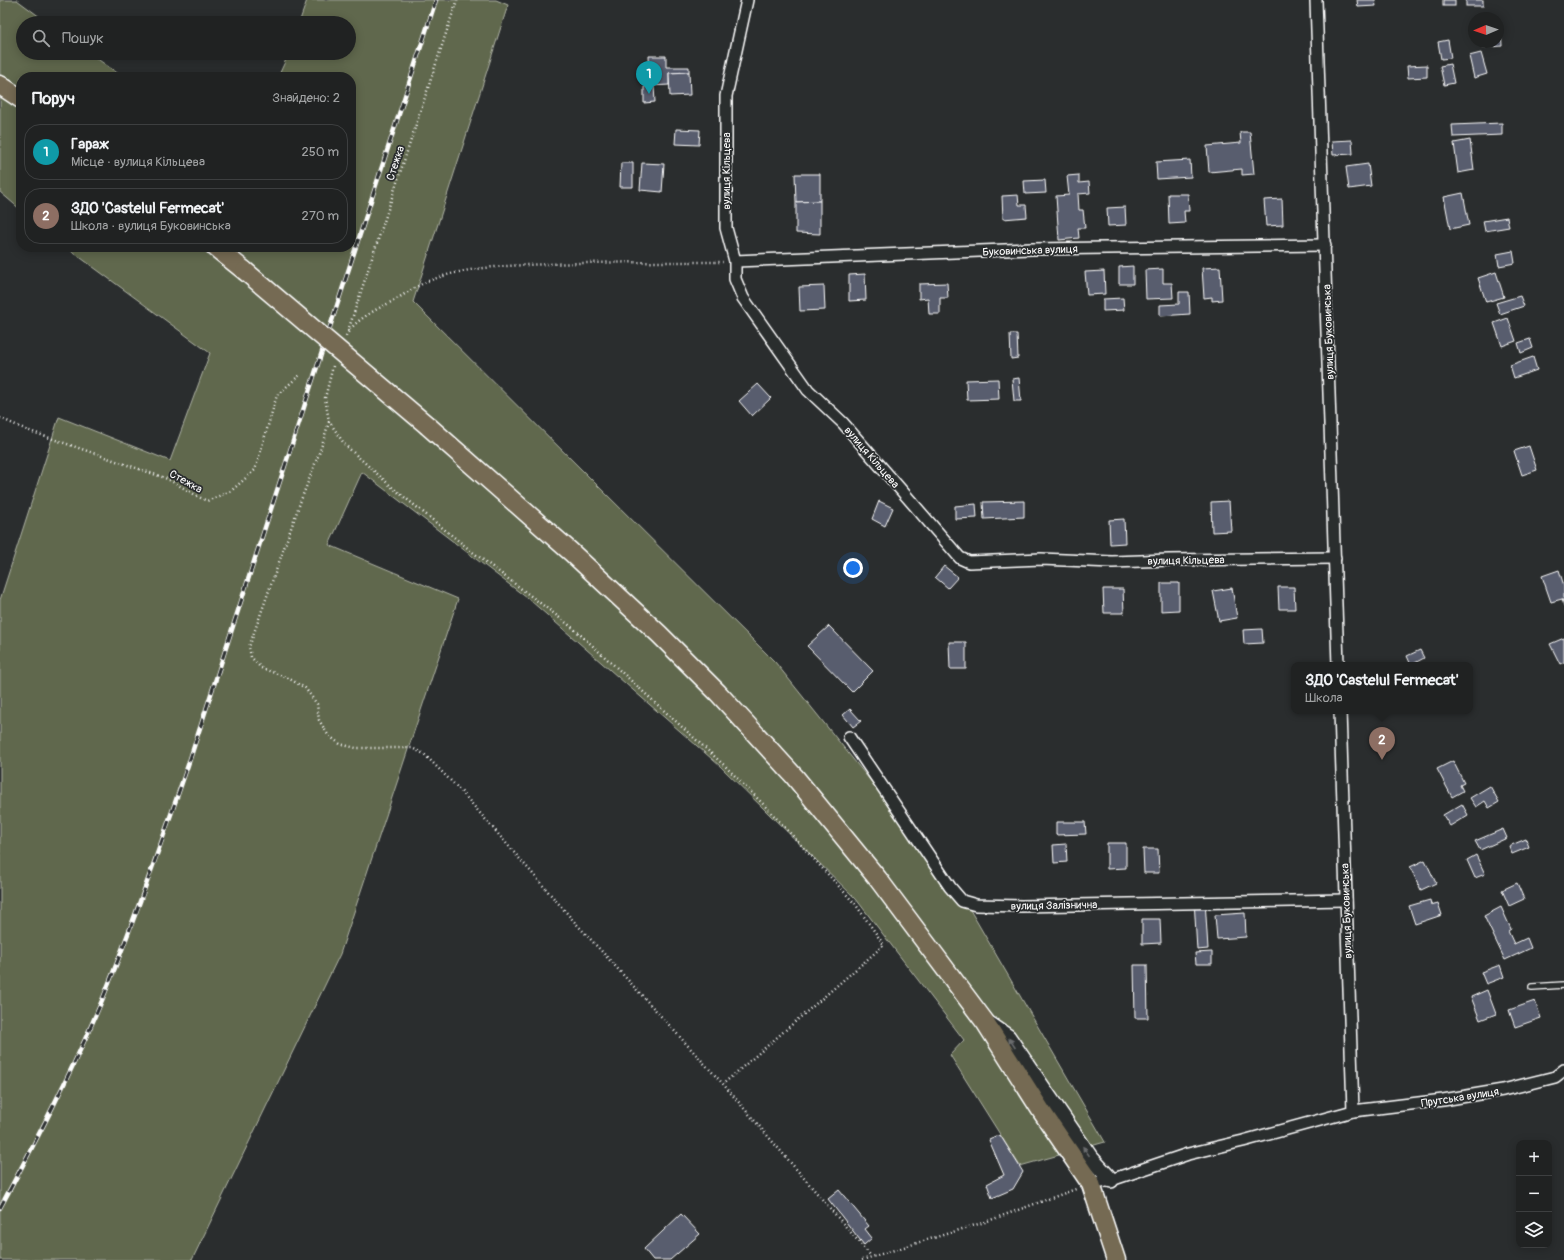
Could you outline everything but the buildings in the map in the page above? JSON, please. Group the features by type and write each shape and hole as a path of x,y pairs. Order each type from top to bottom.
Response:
{"highway":[{"path":"0,85 16,96"},
{"path":"221,252 428,426 571,552 659,634 718,693 794,776 878,879 985,1022 1042,1112 1091,1184 1116,1260"}],"main road":[{"path":"985,1022 1008,1037 1090,1157 1112,1180"}],"street":[{"name":"вулиця Кільцева","path":"747,0 726,96 726,228 735,261 735,279 743,298 808,390 843,423 960,558 969,562 1041,559 1112,562 1335,558"},
{"name":"вулиця Буковинська","path":"1316,0 1338,662"},
{"name":"Буковинська вулиця","path":"735,261 1032,249 1325,246"},
{"name":"вулиця Буковинська","path":"1340,714 1353,1111"},
{"name":"вулиця Залізнична","path":"849,737 950,887 962,901 976,905 1030,906 1346,900"},
{"name":"Прутська вулиця","path":"1091,1184 1112,1180 1188,1154 1243,1141 1353,1111 1443,1100 1503,1090 1555,1077 1564,1070"}],"lane":[{"path":"1532,987 1564,984"}],"path":[{"name":"Стежка","path":"348,332 457,0"},
{"name":"Стежка","path":"0,418 27,430 165,478 207,501 231,491 255,470 277,395 302,374"},
{"path":"329,422 320,451 295,514 249,646 250,657 261,668 288,678 306,688 317,704 319,720 328,735 340,744 356,748 412,748 424,754 459,789 572,919 723,1084 872,1256"},
{"path":"862,1260 985,1222 1091,1184"}],"green space":[{"path":"0,0 17,0 39,16 16,16 16,60 99,60 116,72 16,72 16,206 0,192"},
{"path":"307,0 496,0 508,5 413,302 775,662 959,891 1105,1142 1020,1166 950,1055 964,1040 856,899 720,766 531,601 362,472 329,545 458,599 340,954 192,1260 0,1260 0,600 59,417 170,461 210,353 73,252 356,252 356,72 280,72 286,60 356,60 356,16 301,16"}],"railway":[{"path":"356,247 436,0"},
{"path":"0,1208 67,1078 103,998 126,941 188,765 354,252"}],"place":[{"name":"Гараж","path":"649,94"},
{"name":"ЗДО 'Castelul Fermecat'","path":"1382,760"}]}
